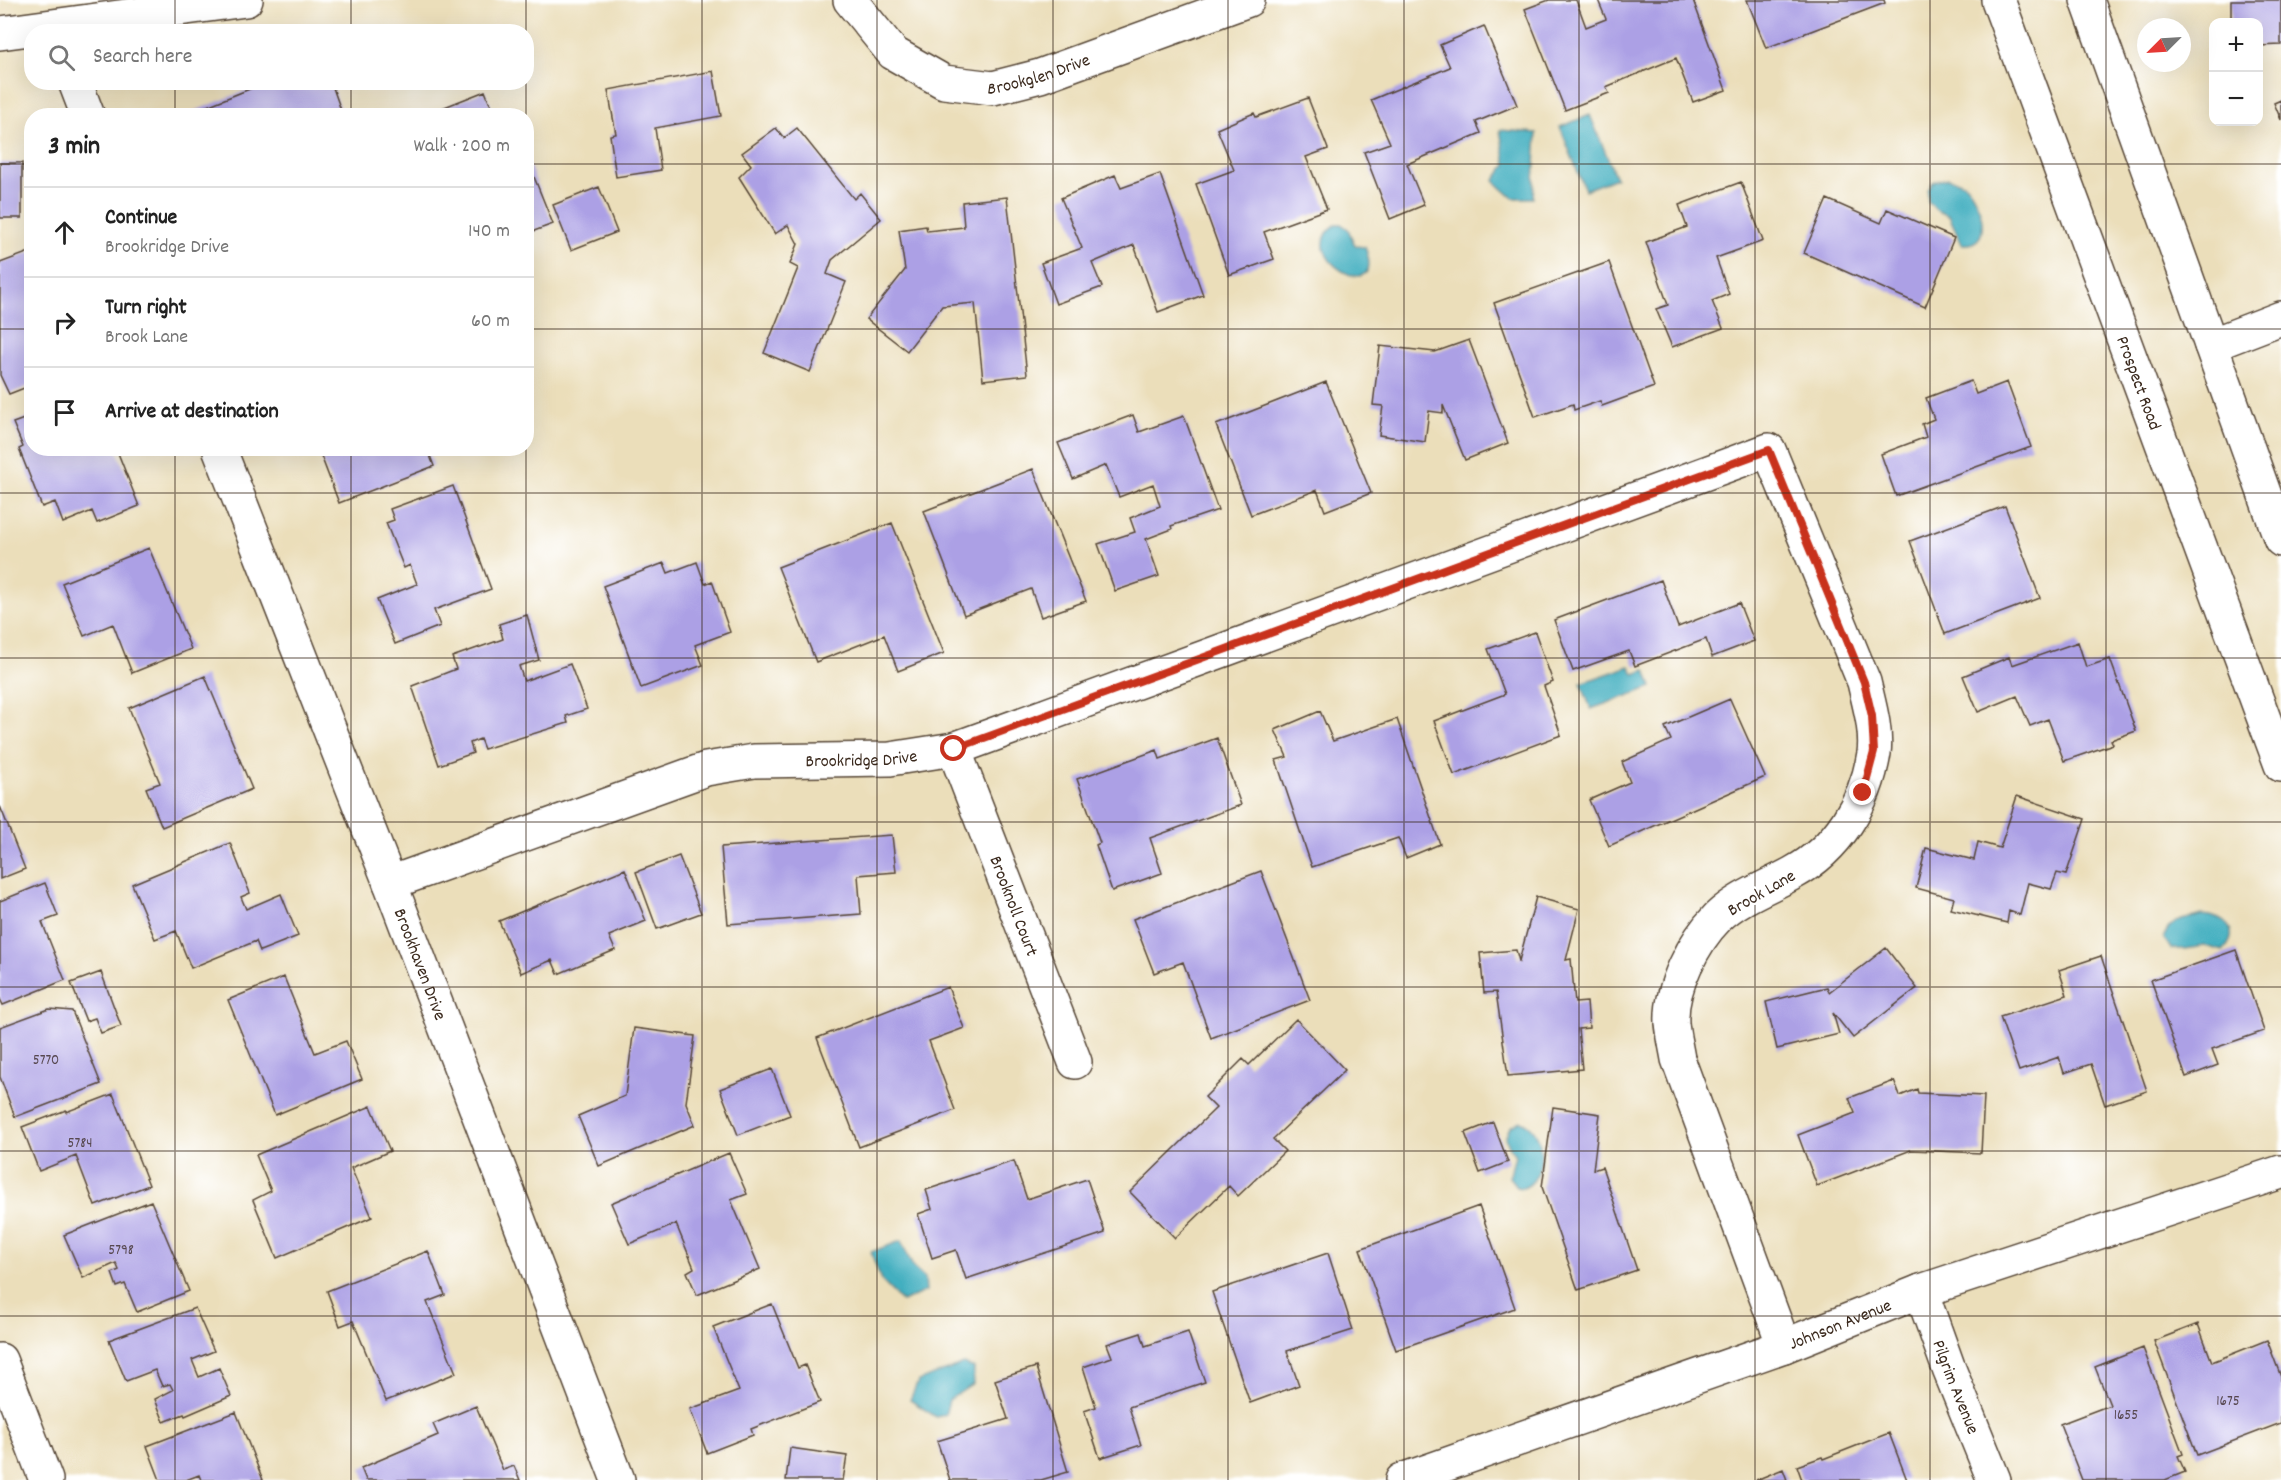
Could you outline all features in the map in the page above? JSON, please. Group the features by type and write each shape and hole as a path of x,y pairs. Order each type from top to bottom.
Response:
{"street":[{"path":"87,24 246,0"},
{"name":"Brookglen Drive","path":"849,0 893,53 944,82 993,88 1040,76 1248,0"},
{"name":"Prospect Road","path":"1998,0 2281,765"},
{"path":"2087,0 2281,540"},
{"path":"0,33 24,31"},
{"path":"78,90 85,108"},
{"path":"2211,345 2281,318"},
{"name":"Brookridge Drive","path":"390,883 706,769 754,760 890,759 954,749 1769,450"},
{"name":"Brook Lane","path":"1769,450 1864,682 1872,716 1874,752 1863,793 1843,831 1819,856 1794,873 1755,892 1719,917 1694,948 1677,986 1672,1021 1678,1059 1784,1346"},
{"name":"Brookhaven Drive","path":"222,456 390,883 618,1480"},
{"name":"Brooknoll Court","path":"954,749 1075,1062"},
{"name":"Johnson Avenue","path":"1402,1480 1784,1346 1921,1292 2281,1172"},
{"name":"Pilgrim Avenue","path":"1921,1292 1949,1370 1994,1480"},
{"path":"0,1360 7,1400 46,1480"}],"water":[{"path":"1590,115 1616,178 1585,190 1560,127"},
{"path":"1500,130 1537,133 1533,198 1513,198 1494,181 1506,165"},
{"path":"1948,178 1966,185 1980,211 1982,231 1973,243 1962,244 1949,216 1936,210 1928,201 1928,190 1933,182"},
{"path":"1337,224 1348,229 1355,246 1365,247 1369,265 1364,274 1354,276 1342,271 1331,262 1324,250 1325,236"},
{"path":"1630,666 1634,674 1646,670 1652,687 1591,709 1581,683"},
{"path":"2203,915 2224,922 2231,931 2231,937 2223,951 2205,946 2171,949 2164,938 2170,927 2179,921"},
{"path":"1520,1121 1529,1125 1535,1133 1541,1153 1537,1175 1523,1188 1517,1187 1509,1177 1515,1156 1505,1138 1510,1127"},
{"path":"901,1241 913,1267 925,1278 926,1291 902,1302 881,1280 871,1252"},
{"path":"964,1364 974,1368 973,1384 949,1400 945,1415 936,1417 910,1400 918,1381"}],"building":[{"path":"1549,0 1576,0 1586,27 1606,19 1598,0 1693,0 1726,90 1693,102 1676,58 1606,87 1609,93 1565,110 1525,9"},
{"path":"1747,0 1884,0 1885,3 1766,48"},
{"path":"2231,0 2281,0 2281,45 2263,46 2263,18 2231,18"},
{"path":"1484,26 1517,105 1476,122 1481,133 1407,164 1424,205 1390,219 1364,152 1390,143 1371,100 1450,67 1440,45"},
{"path":"713,71 721,116 655,128 661,170 616,177 610,135 616,134 608,90"},
{"path":"247,90 334,90 340,108 202,108"},
{"path":"485,91 492,108 442,108"},
{"path":"1308,98 1328,149 1306,157 1327,209 1264,232 1274,259 1229,275 1196,184 1234,170 1217,129 1254,113 1256,117"},
{"path":"2281,100 2281,120 2274,103"},
{"path":"776,128 784,138 797,128 854,199 860,193 881,219 832,260 827,274 846,282 810,372 764,353 798,268 790,264 798,244 788,225 775,234 739,177 751,165 742,153"},
{"path":"0,163 22,163 22,218 0,218"},
{"path":"1160,174 1203,295 1158,312 1134,245 1092,263 1102,287 1056,304 1041,263 1082,248 1061,198 1115,175 1121,188"},
{"path":"534,177 553,224 534,231"},
{"path":"1741,182 1763,241 1716,258 1729,294 1712,301 1723,328 1672,347 1656,309 1668,305 1646,242 1687,227 1679,205"},
{"path":"599,187 617,232 571,250 553,205"},
{"path":"1007,197 1027,375 983,380 975,303 942,306 907,351 866,319 905,270 899,230 926,226 927,231 964,227 962,202"},
{"path":"1827,199 1881,223 1887,209 1954,238 1925,307 1804,253"},
{"path":"24,254 24,388 9,394 0,375 0,263"},
{"path":"1609,262 1654,387 1602,406 1600,401 1574,410 1573,404 1535,417 1494,303"},
{"path":"1469,340 1508,443 1465,460 1443,405 1443,413 1429,411 1425,442 1379,435 1383,406 1373,405 1380,346 1435,352"},
{"path":"1971,381 1976,394 2007,382 2031,447 1896,496 1881,454 1926,437 1922,424 1934,419 1926,398"},
{"path":"1326,382 1371,493 1325,511 1317,490 1251,515 1216,425"},
{"path":"1133,415 1139,432 1184,416 1218,510 1171,526 1172,529 1146,539 1159,576 1115,591 1098,544 1135,532 1130,518 1160,506 1153,484 1119,497 1106,465 1073,479 1058,443"},
{"path":"24,419 24,456 119,456 139,506 97,523 92,511 63,523 55,502 42,507 19,449 23,447 13,423"},
{"path":"321,456 430,456 434,466 339,503"},
{"path":"1033,469 1086,601 1041,617 1031,589 964,615 924,511"},
{"path":"453,486 491,589 434,610 440,626 395,644 377,600 417,584 410,565 404,568 386,523 394,520 390,509"},
{"path":"2005,506 2040,598 1945,634 1910,541"},
{"path":"892,523 944,653 898,671 884,635 816,662 778,567"},
{"path":"149,548 191,649 132,673 113,624 84,636 62,583"},
{"path":"697,562 705,584 712,581 730,632 695,645 703,665 641,688 603,586 664,563 668,573"},
{"path":"1661,580 1678,627 1739,603 1754,641 1712,657 1706,639 1635,666 1629,651 1573,671 1554,620"},
{"path":"527,615 539,660 519,666 524,681 570,664 587,709 566,716 568,723 484,749 480,739 470,743 473,753 439,765 412,686 456,669 452,657 503,639 499,624"},
{"path":"1535,632 1553,682 1544,686 1561,735 1454,775 1434,721 1505,694 1488,649"},
{"path":"2078,642 2086,667 2110,659 2136,731 2111,740 2113,744 2064,761 2048,719 2030,726 2017,696 1978,712 1963,676 2009,657 2012,665"},
{"path":"205,676 252,789 162,827 146,788 160,783 129,708"},
{"path":"1730,699 1765,777 1609,846 1589,800 1630,782 1622,762 1671,740 1665,727"},
{"path":"1320,711 1333,741 1397,719 1440,844 1406,858 1398,838 1312,867 1276,760 1287,757 1275,730"},
{"path":"1217,738 1241,805 1150,838 1162,873 1112,891 1096,845 1100,843 1077,779 1157,750 1160,759"},
{"path":"2017,796 2085,819 2066,875 2057,873 2051,889 2028,883 2020,915 2009,911 2007,923 1951,909 1954,898 1916,888 1926,848 1974,860 1978,842 2000,848"},
{"path":"0,806 25,869 0,879"},
{"path":"892,835 896,872 858,875 861,914 728,924 721,847"},
{"path":"230,843 250,893 241,897 246,909 281,894 298,936 260,951 256,941 191,968 176,931 155,939 132,884"},
{"path":"679,856 701,913 657,929 636,872"},
{"path":"625,869 646,921 609,936 615,950 558,974 552,960 521,973 499,921"},
{"path":"1261,871 1310,1000 1211,1038 1183,962 1154,973 1133,919"},
{"path":"45,883 58,916 42,922 65,980 3,1005 0,999 0,901"},
{"path":"1536,897 1579,909 1566,960 1571,959 1575,1003 1587,1002 1589,1028 1578,1029 1582,1069 1508,1076 1496,992 1484,993 1480,953 1516,950 1519,961"},
{"path":"1886,948 1917,988 1853,1038 1833,1013 1839,1034 1777,1049 1766,1002 1827,987 1829,992"},
{"path":"2236,950 2264,1031 2212,1049 2218,1065 2186,1077 2151,980"},
{"path":"2101,956 2147,1091 2105,1105 2091,1064 2064,1073 2059,1057 2019,1071 2000,1017 2067,995 2059,970"},
{"path":"101,972 121,1026 101,1033 95,1018 86,1021 71,983"},
{"path":"284,977 315,1053 346,1041 362,1079 275,1115 228,1000"},
{"path":"948,987 964,1028 929,1041 955,1110 859,1147 817,1038"},
{"path":"49,1009 72,1011 101,1084 15,1117 0,1077 0,1027"},
{"path":"1296,1019 1345,1070 1273,1139 1285,1151 1238,1196 1229,1186 1175,1238 1130,1192 1216,1108 1205,1097 1243,1059 1249,1065"},
{"path":"634,1028 695,1036 686,1103 695,1125 599,1166 578,1116 625,1096"},
{"path":"772,1069 790,1115 738,1135 720,1089"},
{"path":"1894,1081 1900,1096 1917,1089 1918,1093 1984,1096 1981,1153 1911,1150 1817,1186 1798,1135 1855,1113 1849,1098"},
{"path":"113,1094 149,1185 95,1206 76,1156 39,1171 22,1127"},
{"path":"371,1106 390,1151 351,1168 372,1217 277,1258 253,1200 271,1191 256,1155"},
{"path":"1553,1107 1600,1114 1593,1170 1602,1167 1637,1270 1578,1290 1542,1187"},
{"path":"1493,1122 1508,1162 1480,1173 1465,1133"},
{"path":"729,1153 747,1194 731,1200 760,1269 697,1295 687,1272 694,1268 676,1224 629,1244 611,1203"},
{"path":"1014,1161 1027,1199 1087,1179 1105,1233 966,1279 956,1250 932,1258 918,1214 932,1209 926,1190"},
{"path":"151,1201 189,1291 137,1312 125,1284 117,1287 112,1273 119,1270 116,1263 83,1278 64,1235"},
{"path":"1479,1206 1515,1308 1396,1350 1360,1249"},
{"path":"428,1251 445,1295 427,1302 456,1373 386,1401 353,1321 340,1326 327,1291"},
{"path":"1328,1253 1353,1330 1287,1351 1299,1385 1250,1403 1212,1292"},
{"path":"772,1304 798,1368 805,1365 820,1402 751,1429 753,1435 707,1453 690,1409 739,1391 713,1327"},
{"path":"195,1308 214,1351 192,1360 199,1377 219,1368 231,1396 185,1416 184,1414 164,1422 155,1399 173,1390 170,1384 162,1386 155,1370 126,1381 109,1340"},
{"path":"2198,1324 2212,1362 2267,1340 2281,1377 2281,1423 2197,1455 2154,1341"},
{"path":"1188,1332 1205,1382 1129,1407 1141,1445 1100,1458 1084,1411 1096,1407 1083,1367 1112,1357 1107,1344 1141,1333 1145,1346"},
{"path":"2143,1348 2183,1454 2178,1456 2185,1472 2165,1480 2082,1480 2060,1424 2110,1405 2095,1367"},
{"path":"1036,1367 1068,1472 1041,1480 950,1480 937,1441 1008,1419 995,1380"},
{"path":"476,1406 503,1470 514,1466 520,1480 366,1480 361,1468 438,1435 433,1424"},
{"path":"236,1412 263,1480 201,1480 199,1475 186,1480 160,1480 147,1446"},
{"path":"1889,1433 1907,1480 1802,1480 1797,1466 1822,1457 1823,1459"},
{"path":"790,1448 847,1456 843,1480 786,1480"},
{"path":"1783,1469 1787,1480 1756,1480"}],"route":[{"path":"954,749 1769,450 1864,682 1872,716 1874,752 1863,793"}]}
